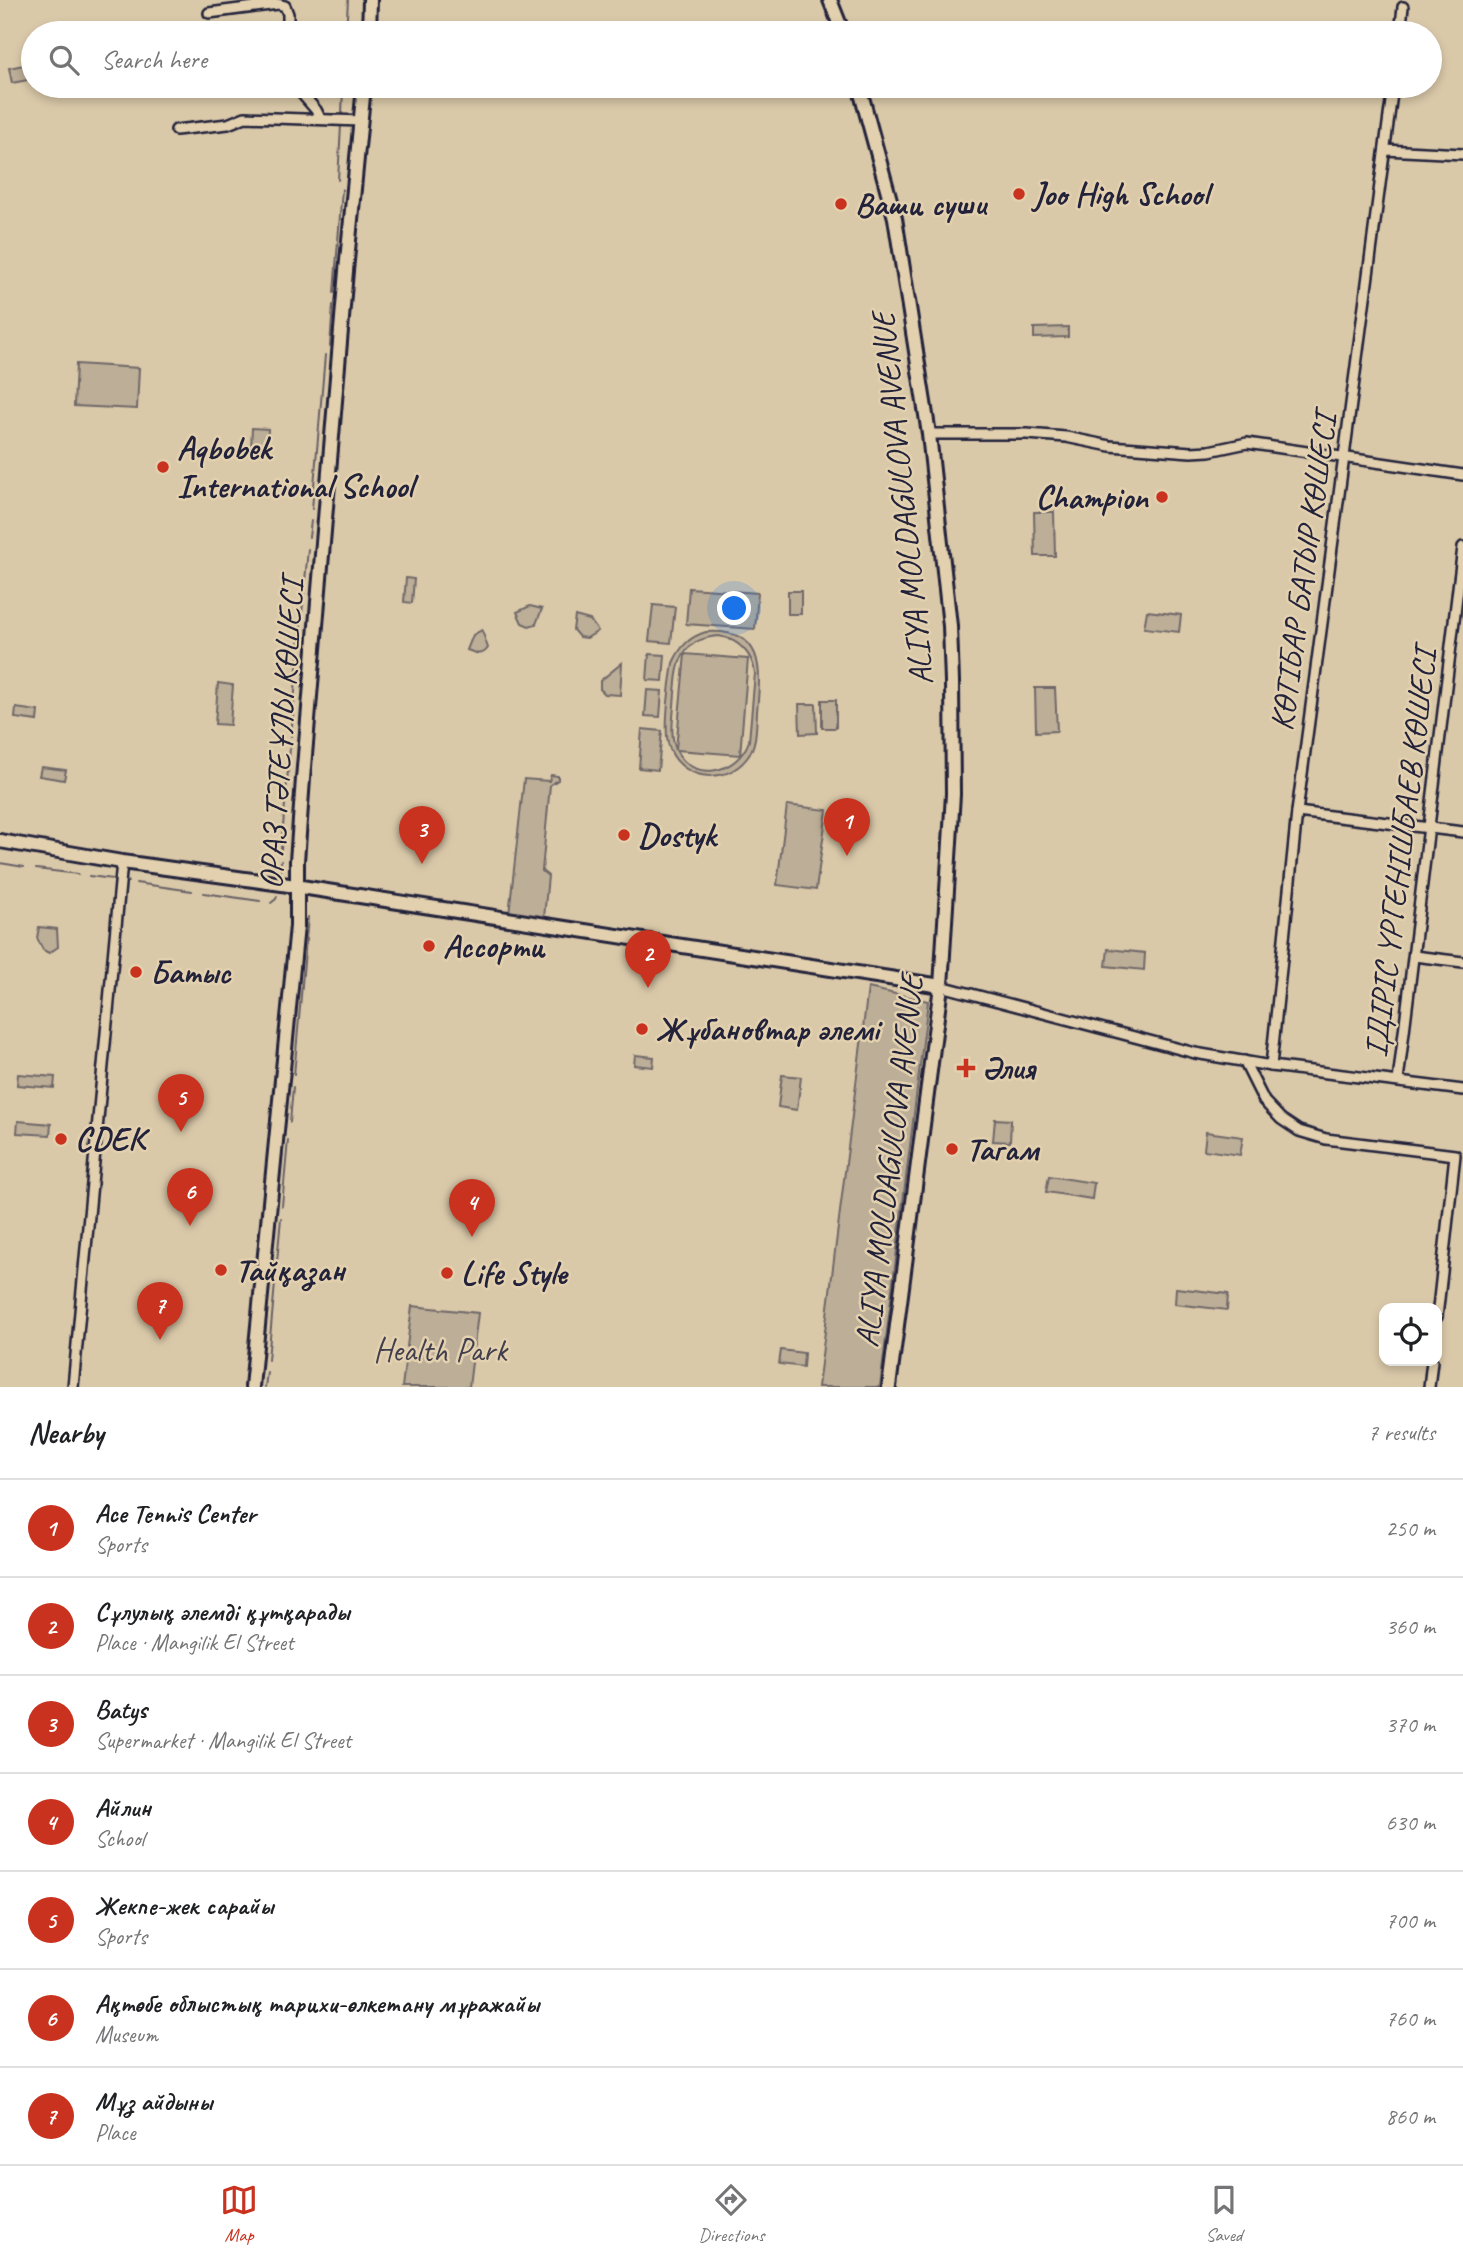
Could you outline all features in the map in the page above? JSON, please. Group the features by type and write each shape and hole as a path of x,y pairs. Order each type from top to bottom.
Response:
{"street":[{"path":"369,21 370,0"},
{"path":"830,0 838,21"},
{"path":"209,13 278,4 285,6 288,21"},
{"path":"1402,21 1404,7"},
{"path":"306,98 320,118"},
{"name":"ОРАЗ ТӘТЕҰЛЫ КӨШЕСІ","path":"252,1387 297,926 303,779 363,98"},
{"name":"ALIYA MOLDAGULOVA AVENUE","path":"862,98 895,218 929,434 943,547 952,682 953,794 941,986 889,1387"},
{"name":"КӨТІБАР БАТЫР КӨШЕСІ","path":"1271,1066 1297,812 1392,98"},
{"path":"176,130 228,124 245,117 361,121"},
{"path":"1385,150 1463,154"},
{"path":"929,434 1027,434 1066,437 1110,446 1191,452 1247,443 1463,475"},
{"name":"ІДІРІС ҮРГЕНІШБАЕВ КӨШЕСІ","path":"1398,1082 1463,547"},
{"path":"1297,812 1463,832"},
{"path":"0,841 122,862 941,986 1178,1049 1271,1066 1463,1090"},
{"path":"73,1387 122,862"},
{"path":"1414,956 1463,962"},
{"path":"1244,1061 1264,1101 1281,1119 1299,1130 1326,1139 1455,1155 1439,1303"},
{"path":"1429,1387 1431,1366"}],"green space":[{"path":"21,66 21,81 12,83 9,68"},
{"path":"1068,327 1068,337 1034,338 1034,328"},
{"path":"76,364 139,368 137,409 74,406"},
{"path":"252,428 268,429 267,450 251,449"},
{"path":"1034,512 1054,512 1055,556 1035,556"},
{"path":"406,578 414,579 412,603 404,602"},
{"path":"689,588 758,593 755,629 686,624"},
{"path":"788,591 801,591 801,614 788,614"},
{"path":"653,605 675,607 671,643 649,641"},
{"path":"530,606 542,609 536,624 529,626 522,623 517,612"},
{"path":"1147,611 1181,615 1179,632 1144,628"},
{"path":"575,616 590,620 598,631 587,638 579,637 573,630"},
{"path":"482,630 488,648 486,651 476,653 467,650 473,635"},
{"path":"706,632 725,633 739,637 749,644 755,654 759,681 753,748 738,767 715,776 691,772 681,765 673,755 667,735 673,663 686,643","holes":["705,638 726,638 738,644 748,654 755,673 749,741 743,752 735,761 726,767 704,771 684,761 676,750 740,755 748,659 685,654 676,749 672,728 676,681 681,659 686,650 694,643"]},
{"path":"649,654 665,655 663,681 647,680"},
{"path":"622,663 620,695 605,694 600,689 600,681"},
{"path":"218,683 233,685 230,725 215,724"},
{"path":"1035,688 1055,688 1057,731 1036,732"},
{"path":"647,690 662,691 660,717 645,716"},
{"path":"822,700 836,700 836,728 822,728"},
{"path":"799,704 816,704 817,733 800,734"},
{"path":"16,708 38,711 37,721 15,718"},
{"path":"642,729 662,731 658,770 639,768"},
{"path":"41,767 66,770 64,780 39,776"},
{"path":"551,775 558,776 558,780 550,785 542,871 548,876 544,918 509,914 524,779 549,781"},
{"path":"787,805 827,810 816,890 777,885"},
{"path":"39,927 57,929 58,947 49,953 43,950 37,938"},
{"path":"1108,949 1145,953 1144,970 1106,966"},
{"path":"868,988 928,1001 880,1387 818,1387"},
{"path":"635,1055 654,1057 653,1067 634,1065"},
{"path":"18,1074 55,1077 54,1088 17,1085"},
{"path":"782,1075 801,1077 797,1110 778,1107"},
{"path":"995,1119 1011,1120 1010,1142 993,1141"},
{"path":"18,1121 51,1124 50,1135 17,1133"},
{"path":"1206,1132 1243,1137 1240,1155 1204,1150"},
{"path":"1049,1176 1094,1183 1092,1199 1046,1192"},
{"path":"1176,1288 1228,1294 1227,1310 1175,1304"},
{"name":"Health Park","path":"412,1306 478,1313 469,1387 402,1387"},
{"path":"781,1350 804,1353 803,1367 779,1364"}],"waterway":[{"path":"347,21 348,0"},
{"path":"342,115 343,98"},
{"path":"338,180 341,125"},
{"path":"334,293 342,189"},
{"path":"330,346 333,305"},
{"path":"312,509 325,355"},
{"path":"309,537 311,521"},
{"path":"299,645 308,549"},
{"path":"291,736 298,657"},
{"path":"281,849 290,748"},
{"path":"280,871 281,861"},
{"path":"0,863 24,867"},
{"path":"36,869 78,874"},
{"path":"89,876 113,879"},
{"path":"136,883 192,891"},
{"path":"204,893 260,901"},
{"path":"271,903 277,896"},
{"path":"294,1075 308,917"},
{"path":"290,1122 293,1087"},
{"path":"282,1206 288,1140"},
{"path":"268,1360 281,1218"},
{"path":"265,1387 267,1372"}],"place":[{"name":"Joo High School","path":"1019,194"},
{"name":"Ваши суши","path":"841,204"},
{"name":"Aqbobek International School","path":"163,467"},
{"name":"Champion","path":"1162,497"},
{"name":"Dostyk","path":"624,835"},
{"name":"Ace Tennis Center","path":"847,856"},
{"name":"Batys","path":"422,864"},
{"name":"Ассорти","path":"429,946"},
{"name":"Батыс","path":"136,972"},
{"name":"Сұлулық әлемді құтқарады","path":"648,988"},
{"name":"Жұбановтар әлемі","path":"642,1029"},
{"name":"Әлия","path":"966,1068"},
{"name":"Жекпе-жек сарайы","path":"181,1132"},
{"name":"CDEK","path":"61,1139"},
{"name":"Тагам","path":"952,1149"},
{"name":"Ақтөбе облыстық тарихи-өлкетану мұражайы","path":"190,1226"},
{"name":"Айлин","path":"472,1237"},
{"name":"Тайқазан","path":"221,1270"},
{"name":"Life Style","path":"447,1273"},
{"name":"Мұз айдыны","path":"160,1340"}]}
